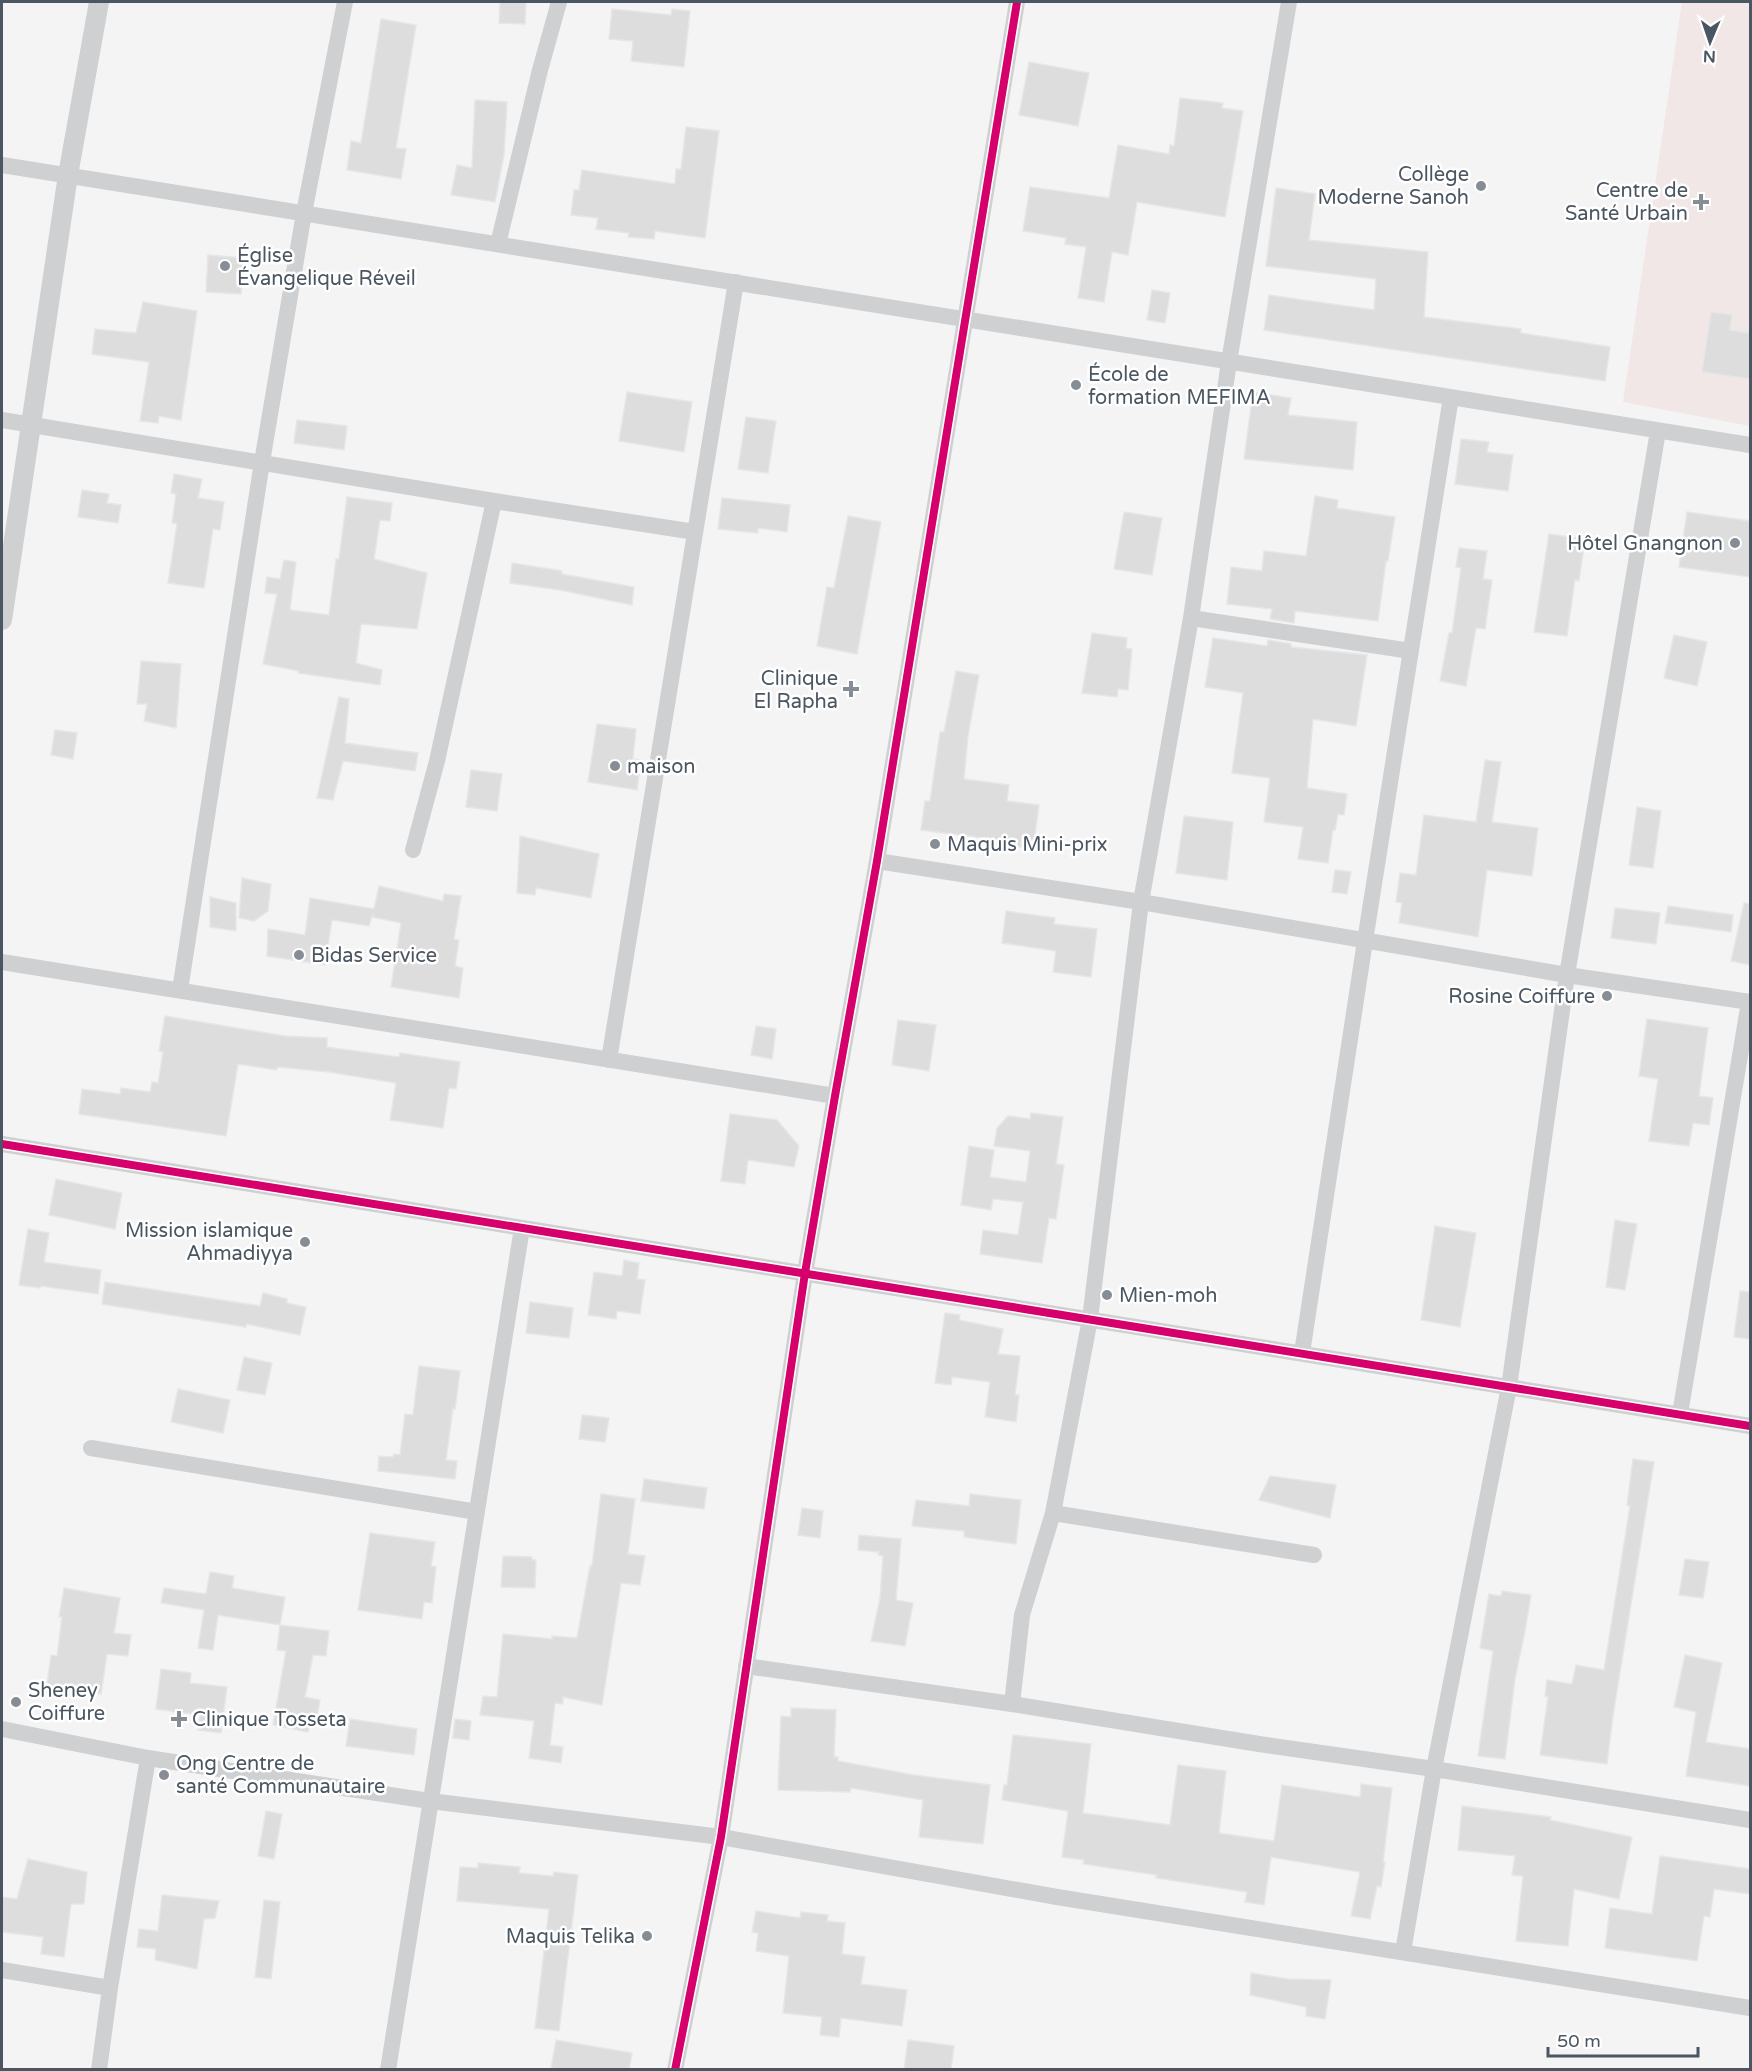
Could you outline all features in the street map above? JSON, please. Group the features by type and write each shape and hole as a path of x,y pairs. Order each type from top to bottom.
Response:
{"street":[{"path":"2,620 68,175 99,2"},
{"path":"180,990 262,462 304,213 345,2"},
{"path":"498,244 540,70 559,2"},
{"path":"675,2070 721,1837 806,1274 877,861 1017,2"},
{"path":"1012,1704 1023,1615 1053,1513 1090,1319 1141,902 1191,618 1229,362 1289,2"},
{"path":"2,165 1750,446"},
{"path":"609,1060 736,282"},
{"path":"1302,1353 1451,397"},
{"path":"2,420 695,532"},
{"path":"1403,1952 1434,1768 1509,1387 1567,975 1658,430"},
{"path":"412,850 437,761 494,501"},
{"path":"1191,618 1411,651"},
{"path":"877,861 1141,902 1567,975 1750,1002 1680,1414"},
{"path":"2,962 835,1096"},
{"path":"2,1144 1750,1426"},
{"path":"388,2070 522,1228"},
{"path":"92,1448 477,1512"},
{"path":"1053,1513 1314,1555"},
{"path":"746,1666 1012,1704 1259,1744 1434,1768 1750,1820"},
{"path":"2,1729 148,1758 430,1802 721,1837 1057,1897 1750,2008"},
{"path":"99,2070 110,1988 148,1758"},
{"path":"2,1970 110,1988"}],"shaded area":[{"name":"Centre de Santé Urbain","path":"1682,2 1750,2 1750,426 1623,402"}],"building":[{"path":"500,2 526,2 525,24 499,23"},
{"path":"612,9 671,15 672,9 690,11 684,67 631,61 633,41 609,39"},
{"path":"381,19 416,25 396,148 406,149 401,179 347,170 351,141 361,143"},
{"path":"1029,62 1089,73 1078,126 1019,115"},
{"path":"1180,98 1223,103 1222,108 1243,111 1225,217 1137,202 1128,255 1112,252 1104,302 1078,298 1086,247 1065,244 1066,238 1023,231 1030,187 1109,198 1118,145 1169,154 1170,145 1174,146"},
{"path":"475,100 507,102 504,155 495,202 451,195 457,165 472,168"},
{"path":"686,127 719,131 705,238 655,231 654,239 628,237 629,233 596,229 598,218 571,215 574,190 579,190 582,170 675,184 676,169 681,169"},
{"path":"1276,188 1315,194 1309,240 1428,252 1424,317 1521,329 1521,333 1610,347 1605,381 1264,330 1269,295 1374,310 1376,279 1266,266"},
{"path":"208,255 244,258 241,294 206,292"},
{"path":"1152,290 1170,293 1165,323 1147,320"},
{"path":"143,302 197,311 181,420 159,416 158,423 140,421 149,362 92,354 95,329 136,333"},
{"path":"1711,312 1732,315 1730,330 1750,333 1750,379 1702,372"},
{"path":"627,392 692,402 684,452 619,441"},
{"path":"1253,392 1291,398 1288,415 1357,422 1353,470 1244,459"},
{"path":"746,417 776,421 768,473 738,469"},
{"path":"297,420 347,426 344,450 294,443"},
{"path":"1461,439 1489,442 1487,452 1513,455 1508,491 1455,484"},
{"path":"174,474 202,479 198,498 224,502 220,530 213,529 204,588 168,583 177,524 172,523 176,494 171,493"},
{"path":"82,490 109,494 107,503 121,505 118,523 78,517"},
{"path":"1315,496 1338,500 1337,508 1395,517 1378,621 1295,611 1294,623 1270,619 1272,609 1227,604 1231,567 1262,571 1264,551 1306,556"},
{"path":"347,497 392,503 390,521 380,520 374,559 427,573 417,629 361,624 356,663 382,670 380,685 298,673 299,671 263,664 277,594 265,593 267,577 280,579 284,560 296,562 290,610 329,615"},
{"path":"722,498 790,505 787,532 758,528 758,533 718,529"},
{"path":"1124,512 1162,518 1152,575 1114,569"},
{"path":"1687,512 1750,521 1750,577 1679,567"},
{"path":"848,516 881,522 857,654 817,646 827,587 834,588"},
{"path":"1549,534 1585,539 1579,581 1575,580 1567,636 1534,632"},
{"path":"1459,548 1487,551 1483,579 1492,580 1485,629 1476,628 1466,686 1440,681 1449,633 1452,633 1461,568 1456,567"},
{"path":"512,563 562,571 562,574 634,587 632,605 560,590 510,583"},
{"path":"1092,633 1127,638 1126,648 1132,649 1128,690 1118,689 1117,697 1082,693"},
{"path":"1674,635 1707,642 1697,686 1664,678"},
{"path":"1213,638 1267,646 1268,640 1291,644 1291,647 1367,655 1356,726 1313,719 1307,788 1347,794 1344,815 1338,814 1335,830 1333,830 1328,863 1298,859 1303,827 1264,822 1270,778 1232,773 1243,693 1205,687"},
{"path":"141,661 181,664 176,728 144,721 147,704 137,704"},
{"path":"956,671 979,675 968,736 964,779 1009,785 1007,801 1039,805 1033,849 1006,845 1007,841 921,830 925,801 930,801 940,732 944,732"},
{"path":"339,697 349,699 345,743 418,753 415,771 343,761 333,800 317,798"},
{"path":"597,724 636,729 633,759 641,760 637,790 588,782"},
{"path":"55,730 77,733 73,759 51,755"},
{"path":"1485,760 1501,762 1492,822 1538,828 1532,876 1487,870 1478,937 1399,923 1402,903 1396,902 1400,873 1416,875 1424,815 1476,822"},
{"path":"471,770 502,774 497,811 466,807"},
{"path":"1637,807 1661,811 1653,868 1629,865"},
{"path":"1184,816 1233,822 1227,880 1176,873"},
{"path":"520,836 599,854 591,898 536,888 535,895 517,893"},
{"path":"1335,870 1351,872 1347,894 1332,892"},
{"path":"242,878 271,884 268,911 254,921 239,918"},
{"path":"379,886 443,901 444,894 461,896 454,939 459,940 455,966 463,968 459,998 391,987 401,923 372,917 373,913 369,926 332,920 325,965 267,956 268,929 305,935 310,898 374,909"},
{"path":"210,897 236,903 236,931 210,927"},
{"path":"1744,903 1750,904 1750,965 1731,961"},
{"path":"1668,906 1733,915 1731,932 1665,923"},
{"path":"1615,908 1660,913 1656,944 1611,938"},
{"path":"1006,911 1055,918 1054,924 1097,929 1091,977 1053,972 1056,951 1002,943"},
{"path":"165,1016 285,1036 327,1038 327,1047 399,1057 400,1053 460,1062 456,1089 449,1088 443,1128 390,1120 396,1083 329,1072 277,1067 277,1070 238,1064 226,1136 79,1114 82,1089 120,1094 121,1088 150,1092 152,1082 158,1083 163,1052 159,1051"},
{"path":"1647,1019 1708,1028 1699,1096 1713,1098 1709,1125 1693,1123 1689,1146 1649,1141 1658,1079 1639,1076"},
{"path":"898,1020 936,1025 929,1071 892,1065"},
{"path":"756,1026 776,1029 772,1059 751,1055"},
{"path":"1031,1113 1063,1117 1056,1164 1064,1165 1056,1219 1049,1218 1042,1263 980,1254 983,1230 1018,1235 1023,1202 993,1199 991,1210 961,1205 969,1146 994,1150 990,1177 1026,1182 1030,1151 994,1146 997,1128 1008,1116 1030,1119"},
{"path":"730,1114 777,1120 799,1146 794,1167 748,1160 745,1184 721,1181"},
{"path":"56,1179 122,1193 115,1229 49,1215"},
{"path":"1615,1220 1637,1224 1625,1290 1606,1287"},
{"path":"1435,1226 1476,1233 1460,1327 1421,1320"},
{"path":"28,1229 49,1233 44,1262 101,1270 98,1294 19,1285"},
{"path":"624,1260 639,1263 637,1279 645,1280 640,1314 617,1311 616,1319 588,1315 594,1272 622,1276"},
{"path":"105,1282 260,1306 263,1293 287,1299 287,1303 306,1307 300,1335 246,1324 246,1327 102,1304"},
{"path":"1740,1291 1750,1292 1750,1339 1734,1337"},
{"path":"530,1302 573,1308 569,1338 526,1333"},
{"path":"945,1313 960,1315 959,1320 1003,1329 998,1354 1020,1356 1015,1395 1019,1395 1016,1422 985,1417 990,1382 952,1377 951,1385 935,1383"},
{"path":"244,1357 272,1363 265,1395 237,1390"},
{"path":"419,1366 460,1371 446,1460 457,1461 455,1479 378,1471 379,1456 400,1455 405,1414 413,1415"},
{"path":"178,1389 230,1400 223,1433 171,1422"},
{"path":"582,1415 609,1418 605,1442 579,1439"},
{"path":"1633,1459 1654,1462 1607,1764 1540,1755 1548,1697 1545,1696 1547,1680 1572,1684 1576,1665 1604,1670 1630,1506 1627,1505"},
{"path":"1270,1476 1336,1485 1330,1518 1259,1500"},
{"path":"644,1479 707,1488 704,1509 641,1501"},
{"path":"601,1494 635,1499 628,1554 645,1556 640,1585 621,1583 602,1705 563,1697 563,1704 555,1703 550,1745 563,1747 561,1763 529,1758 534,1721 480,1715 483,1696 497,1697 503,1634 552,1639 552,1636 577,1638 590,1566 592,1566"},
{"path":"970,1494 1021,1500 1016,1544 964,1537 964,1531 912,1526 916,1500 969,1506"},
{"path":"802,1508 823,1511 820,1538 798,1535"},
{"path":"370,1533 435,1542 431,1566 436,1567 432,1603 424,1602 422,1619 358,1610"},
{"path":"859,1535 901,1539 896,1600 913,1603 905,1646 871,1641 880,1598 883,1556 878,1555 879,1552 858,1550"},
{"path":"503,1556 532,1557 532,1560 536,1560 535,1588 501,1587"},
{"path":"1685,1559 1709,1562 1703,1598 1679,1595"},
{"path":"210,1572 234,1576 232,1588 285,1597 280,1625 218,1615 213,1650 198,1648 204,1610 161,1603 164,1588 206,1594"},
{"path":"64,1588 120,1598 114,1633 131,1635 128,1656 107,1654 101,1694 92,1693 91,1697 46,1692 51,1655 57,1656 62,1617 59,1617"},
{"path":"1502,1591 1531,1595 1515,1679 1505,1759 1478,1756 1493,1651 1480,1648 1489,1594 1501,1596"},
{"path":"280,1625 329,1631 326,1656 313,1655 305,1697 320,1700 316,1723 310,1722 308,1732 273,1725 286,1651 277,1650"},
{"path":"1685,1655 1722,1663 1706,1742 1750,1749 1750,1786 1686,1776 1696,1712 1674,1707"},
{"path":"161,1669 191,1673 190,1683 227,1687 221,1733 198,1730 200,1715 156,1709"},
{"path":"791,1708 836,1710 834,1757 838,1757 838,1761 914,1775 990,1785 983,1844 919,1837 923,1800 851,1788 850,1792 778,1790 781,1716 791,1717"},
{"path":"350,1719 417,1729 414,1755 346,1746"},
{"path":"455,1719 471,1721 469,1740 453,1738"},
{"path":"1013,1735 1091,1744 1083,1813 1170,1825 1178,1765 1226,1771 1219,1833 1274,1841 1282,1785 1360,1797 1361,1784 1392,1788 1381,1887 1377,1886 1370,1919 1351,1916 1360,1872 1271,1857 1264,1905 1245,1902 1247,1892 1156,1878 1157,1875 1083,1864 1084,1860 1062,1857 1068,1811 1002,1800 1004,1785 1007,1785"},
{"path":"1462,1806 1551,1817 1550,1820 1632,1837 1619,1899 1574,1889 1568,1946 1516,1941 1523,1876 1512,1875 1515,1856 1458,1850"},
{"path":"266,1811 282,1814 274,1859 258,1856"},
{"path":"1660,1856 1750,1869 1750,1894 1714,1889 1710,1917 1704,1916 1697,1961 1605,1948 1610,1908 1652,1914"},
{"path":"28,1859 87,1872 84,1904 71,1904 64,1957 41,1954 43,1937 2,1932 2,1897 17,1899"},
{"path":"478,1863 520,1867 519,1873 553,1876 554,1872 578,1875 559,2031 535,2028 549,1909 457,1901 460,1867 478,1868"},
{"path":"162,1895 219,1901 215,1918 204,1919 197,1969 155,1960 156,1949 137,1947 139,1929 158,1931"},
{"path":"264,1900 280,1902 271,1979 255,1977"},
{"path":"756,1911 800,1918 801,1912 828,1915 827,1921 845,1923 842,1954 865,1957 861,1984 907,1990 902,2026 841,2018 839,2037 820,2035 822,2017 783,2013 789,1956 756,1951 758,1933 752,1932"},
{"path":"1251,1973 1288,1979 1331,1980 1325,2019 1306,2016 1306,2007 1250,1995"},
{"path":"556,2040 632,2053 629,2070 551,2068"},
{"path":"908,2040 954,2046 951,2070 904,2070"}],"cycle path":[{"path":"675,2070 721,1837 805,1273 877,861 1017,2"},
{"path":"2,1144 1750,1426"}],"place":[{"name":"Collège Moderne Sanoh","path":"1481,186"},
{"name":"Centre de Santé Urbain","path":"1701,202"},
{"name":"Église Évangelique Réveil","path":"225,266"},
{"name":"École de formation MEFIMA","path":"1076,385"},
{"name":"Hôtel Gnangnon","path":"1735,543"},
{"name":"Clinique El Rapha","path":"851,689"},
{"name":"maison","path":"615,766"},
{"name":"Maquis Mini-prix","path":"935,844"},
{"name":"Bidas Service","path":"299,955"},
{"name":"Rosine Coiffure","path":"1607,996"},
{"name":"Mission islamique Ahmadiyya","path":"305,1242"},
{"name":"Mien-moh","path":"1107,1295"},
{"name":"Sheney Coiffure","path":"16,1702"},
{"name":"Clinique Tosseta","path":"179,1719"},
{"name":"Ong Centre de santé Communautaire","path":"164,1775"},
{"name":"Maquis Telika","path":"647,1936"}]}
